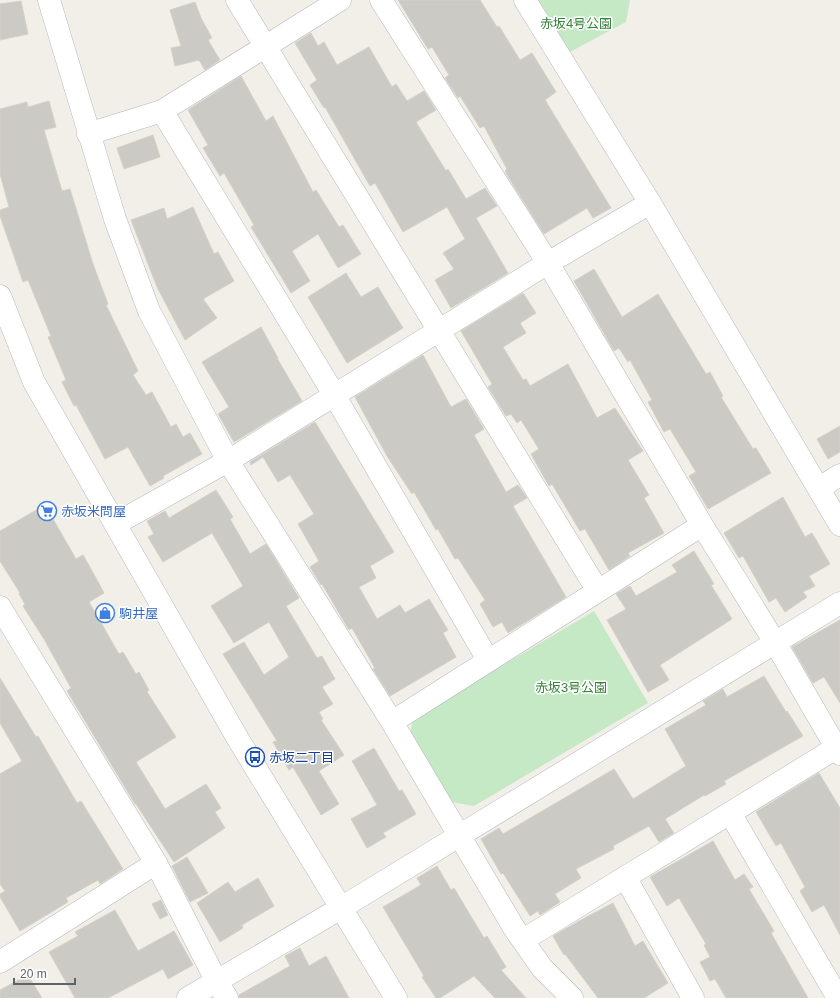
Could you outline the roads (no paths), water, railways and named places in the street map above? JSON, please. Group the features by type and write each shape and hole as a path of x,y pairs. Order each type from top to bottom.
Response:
{"street":[{"path":"50,0 88,134 115,219 149,311 228,461 392,722 523,940 542,968 572,998"},
{"path":"237,0 440,330 598,591"},
{"path":"88,134 162,111 265,45 340,0"},
{"path":"381,0 548,263 702,525 776,644 838,751 730,813 523,940"},
{"path":"525,0 650,203 840,525"},
{"path":"162,111 334,396 488,660"},
{"path":"117,523 228,461 548,263 650,203"},
{"path":"0,296 34,382 117,523 238,739 396,998"},
{"path":"819,488 840,475"},
{"path":"392,722 702,525"},
{"path":"188,998 221,989 341,908 776,644 840,603"},
{"path":"0,607 156,863 221,989"},
{"path":"730,813 838,998"},
{"path":"0,962 156,863"},
{"path":"625,877 693,998"}],"place":[{"name":"赤坂米問屋","path":"47,511"},
{"name":"駒井屋","path":"105,613"},
{"name":"赤坂二丁目","path":"255,757"}],"park label":[{"name":"赤坂4号公園","path":"576,23"},
{"name":"赤坂3号公園","path":"571,687"}]}
